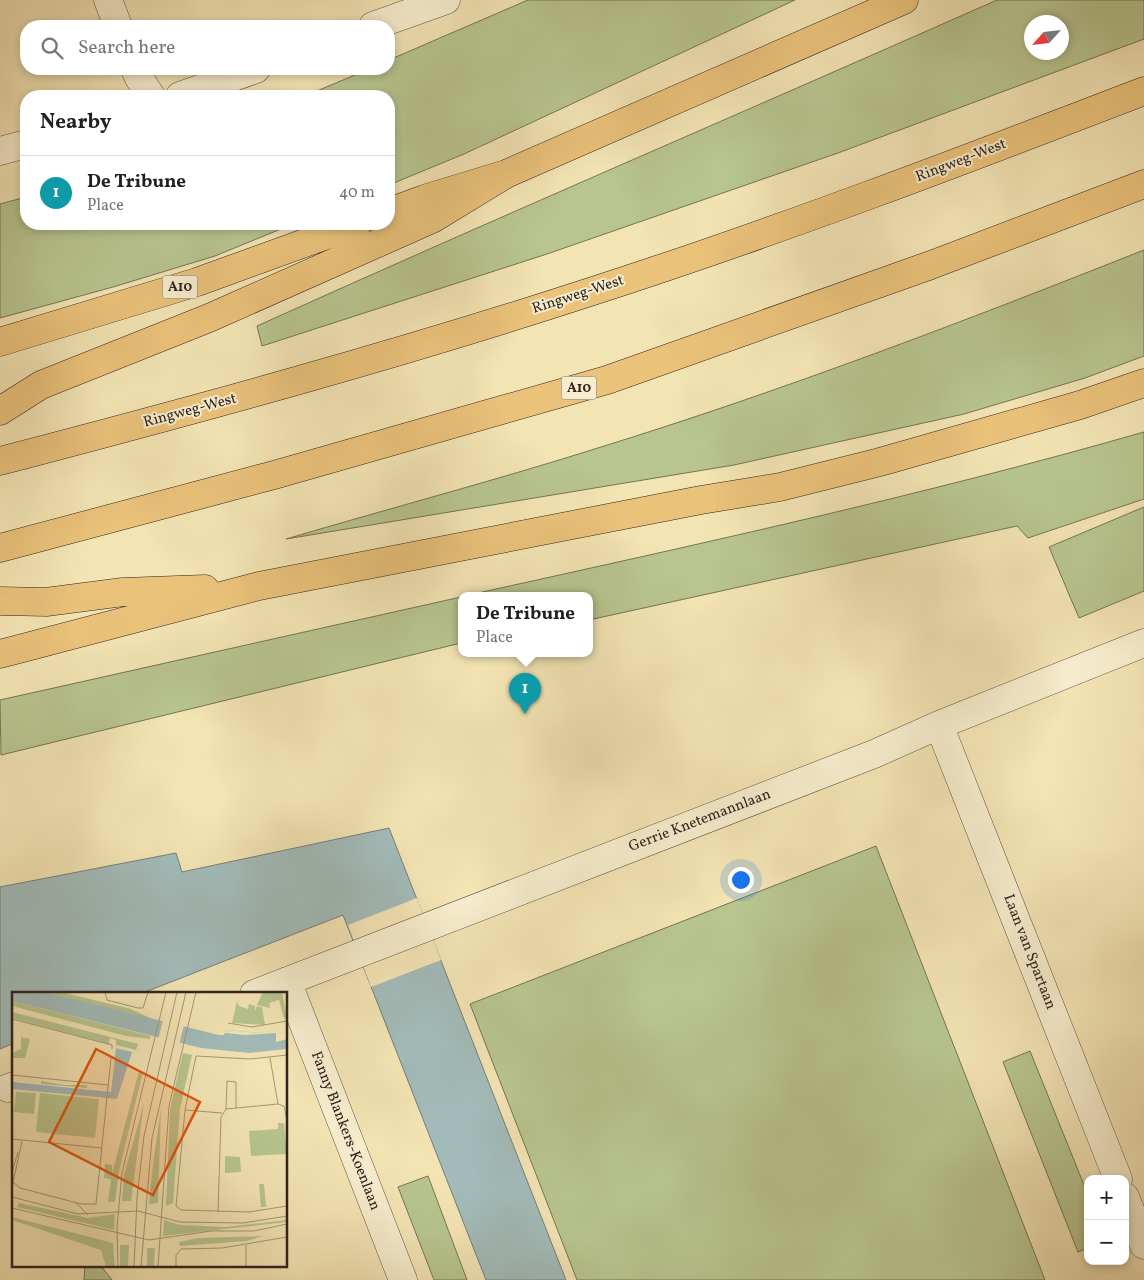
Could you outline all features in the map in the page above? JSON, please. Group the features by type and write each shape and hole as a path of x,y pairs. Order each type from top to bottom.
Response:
{"highway":[{"path":"395,210 506,174 904,0"},
{"name":"Ringweg-West","path":"0,461 204,408 594,291 900,185 1144,90"},
{"path":"0,411 42,385 210,318 432,219 506,174"},
{"name":"A10","path":"0,548 274,475 607,380 932,265 1144,184"},
{"name":"A10","path":"0,342 197,282 340,230"},
{"path":"0,654 258,586 701,500 780,487 880,462 1071,408 1144,383"},
{"path":"0,601 46,602 123,592 258,586"}],"street":[{"path":"108,0 116,20"},
{"path":"390,20 446,0"},
{"path":"138,75 147,90"},
{"path":"197,90 239,75"},
{"path":"0,151 20,146"},
{"name":"Gerrie Knetemannlaan","path":"259,992 864,757 1144,642"},
{"name":"Laan van Spartaan","path":"940,725 1116,1175"},
{"name":"Fanny Blankers-Koenlaan","path":"287,981 403,1280"},
{"path":"1129,1207 1144,1245"}],"green space":[{"path":"528,0 795,0 464,154 395,183 395,90 319,90 355,75 395,75 395,57"},
{"path":"997,0 1144,0 1144,39 838,153 547,254 262,346 257,326"},
{"path":"20,199 20,230 278,230 215,256 113,287 0,318 0,204"},
{"path":"1144,250 1144,356 1085,378 964,414 734,465 286,539 562,459 670,425 942,329"},
{"path":"1144,432 1144,499 1028,538 1017,526 593,619 593,592 482,592 892,499"},
{"path":"1144,507 1144,591 1079,618 1049,547"},
{"path":"458,598 458,644 1,755 0,700"},
{"path":"876,846 1045,1280 577,1280 470,1004"},
{"path":"1030,1051 1084,1185 1084,1250 1078,1252 1003,1062"},
{"path":"428,1176 467,1280 434,1280 398,1187"},
{"path":"85,1268 103,1268 112,1280 84,1280"}],"water":[{"path":"389,828 566,1280 486,1280 343,915 145,992 12,992 12,1044 0,1049 0,887 176,853 182,872"}],"pier":[{"path":"417,898 441,960 371,987 348,925"}],"place":[{"name":"De Tribune","path":"525,714"}]}
